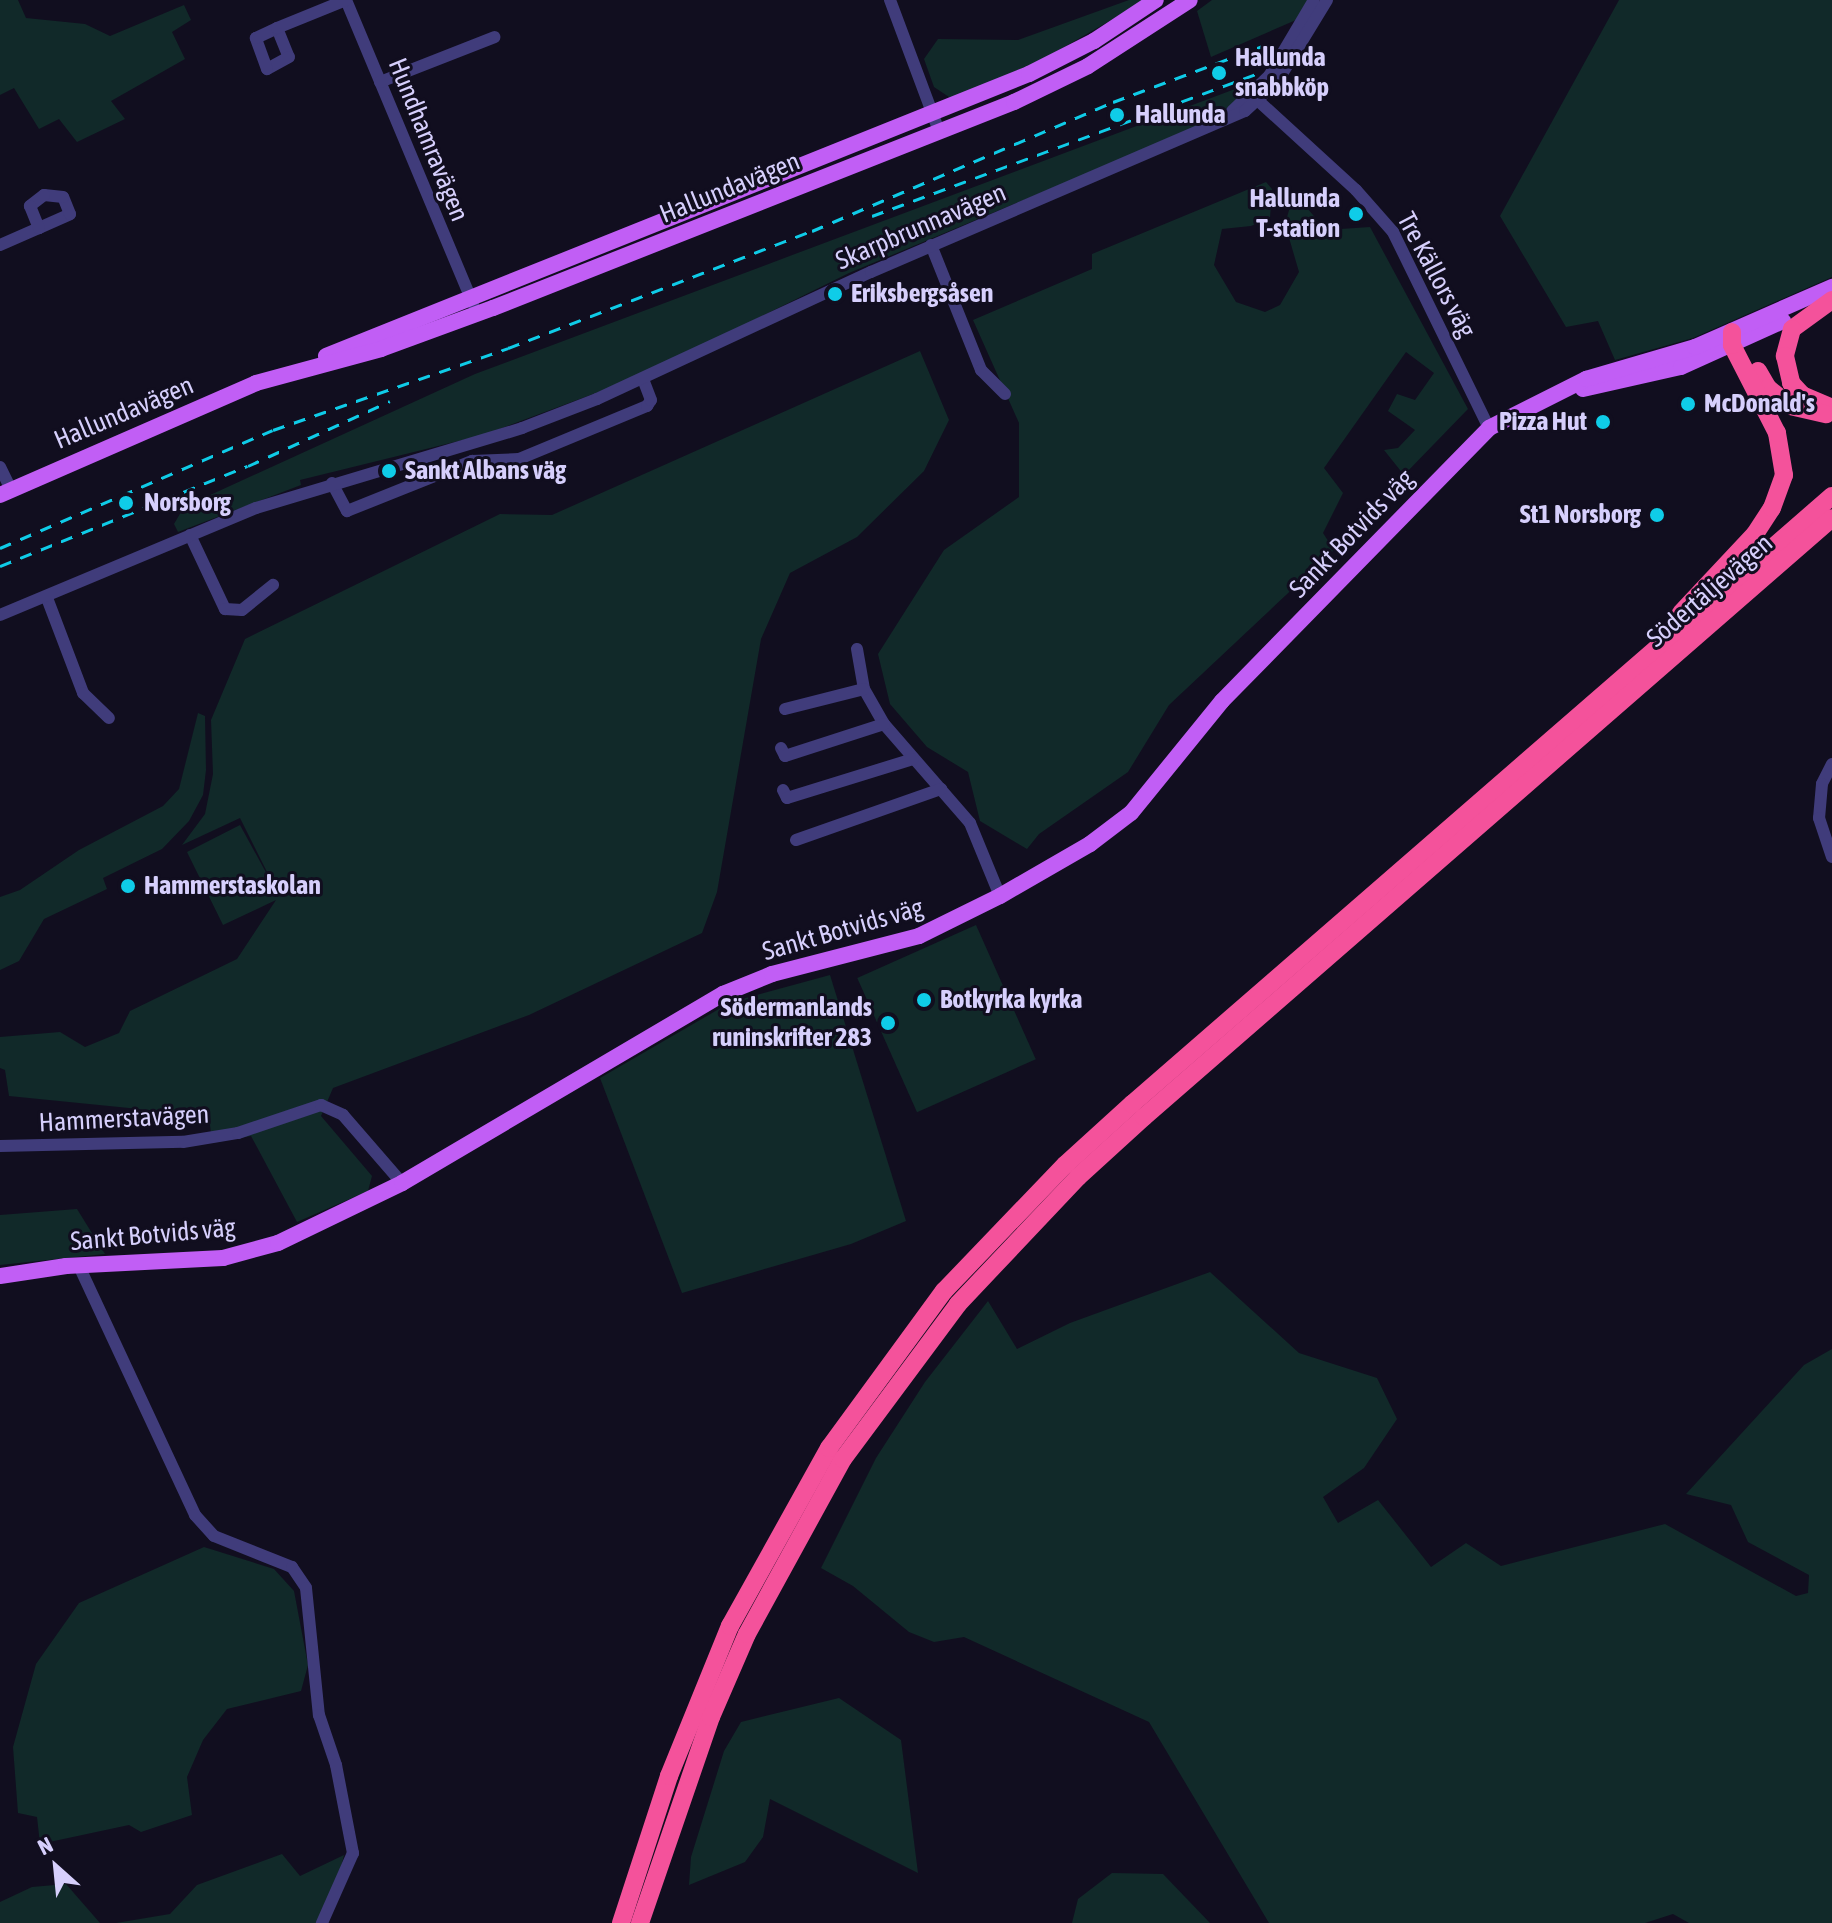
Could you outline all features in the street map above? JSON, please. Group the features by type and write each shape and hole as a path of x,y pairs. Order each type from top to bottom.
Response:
{"highway":[{"path":"1832,300 1792,329 1785,356 1791,383 1802,395 1832,411"},
{"path":"1735,339 1778,398 1801,410 1832,411"},
{"path":"621,1923 669,1776 730,1626 829,1448 944,1291 1121,1114 1616,695 1755,534 1780,486 1784,462 1777,433 1735,339"},
{"path":"640,1923 711,1717 747,1634 843,1459 958,1304 1078,1177 1616,695 1832,496"},
{"name":"Södertäljevägen","path":"1616,695 1786,560 1832,518"},
{"path":"1786,560 1832,527"}],"main road":[{"name":"Hallundavägen","path":"5,492 136,433 1061,59 1156,0"},
{"name":"Hallundavägen","path":"270,381 457,322 1053,84 1190,0"},
{"name":"Sankt Botvids väg","path":"1735,339 1832,287"},
{"name":"Sankt Botvids väg","path":"0,1276 79,1266 200,1260 246,1252 318,1226 402,1183 723,994 772,974 919,936 1000,896 1090,844 1131,813 1222,701 1489,428 1561,391 1735,339 1832,300"}],"street":[{"path":"277,28 289,57 267,69 256,38 277,28 346,0"},
{"name":"Hundhamravägen","path":"346,0 468,297"},
{"path":"890,0 939,131"},
{"name":"Skarpbrunnavägen","path":"1255,98 1314,0"},
{"name":"Skarpbrunnavägen","path":"0,615 47,598 190,535 332,483 522,428 643,379 931,245 1221,121 1277,82 1327,0"},
{"path":"380,82 495,37"},
{"name":"Tre Källors väg","path":"1255,98 1356,190 1393,232 1489,428"},
{"path":"0,245 39,228"},
{"path":"931,245 981,370 1005,394"},
{"path":"457,322 468,297 493,308"},
{"path":"332,483 347,511 472,461 519,459 647,406 651,400 643,379"},
{"path":"0,467 5,492"},
{"path":"190,535 225,609 242,610 273,585"},
{"path":"47,598 83,693 109,718"},
{"path":"857,649 864,689 884,724 970,823 1000,896"},
{"path":"785,709 864,689"},
{"path":"781,748 785,756 884,724"},
{"path":"783,790 787,798 913,759"},
{"path":"1832,764 1822,784 1819,811 1832,857"},
{"path":"796,840 941,789"},
{"name":"Hammerstavägen","path":"0,1146 183,1142 238,1133 321,1105 343,1115 402,1183"},
{"path":"79,1266 195,1515 214,1536 292,1567 306,1588 319,1715 353,1853 322,1923"}],"green space":[{"path":"0,0 18,0 26,18 85,24 110,36 184,5 191,20 172,32 185,59 111,101 125,119 77,142 59,119 39,129 14,88 0,95"},
{"path":"1129,0 1146,0 1038,62 952,99 934,87 924,59 938,39 1018,40"},
{"path":"1212,0 1309,0 1296,20 1211,57 1197,11"},
{"path":"1619,0 1832,0 1832,277 1693,338 1615,360 1598,321 1566,327 1500,216"},
{"path":"1259,80 1219,115 1184,133 849,273 636,378 483,435 300,480 301,485 178,532 174,524 184,507 475,374"},
{"path":"1266,182 1272,189 1270,218 1251,226 1222,229 1214,265 1236,302 1265,312 1280,305 1299,272 1285,224 1294,193 1326,230 1370,227 1468,409 1404,475 1384,450 1398,448 1415,430 1388,411 1397,394 1415,400 1434,373 1406,352 1324,468 1343,493 1323,533 1334,550 1169,705 1128,772 1039,834 1027,849 980,821 968,772 927,747 890,704 878,654 944,550 1019,497 1019,423 973,320 1092,269 1092,254"},
{"path":"920,351 949,420 924,471 857,537 790,573 761,639 717,892 702,933 529,1015 333,1088 321,1116 372,1176 368,1191 297,1222 251,1136 212,1143 209,1116 9,1096 5,1070 0,1068 0,1037 60,1032 85,1047 119,1033 130,1011 237,959 276,900 223,925 187,852 240,825 279,896 240,818 182,845 205,814 213,774 211,720 245,639 500,514 552,515"},
{"path":"198,713 205,716 206,770 203,795 189,821 162,849 103,878 107,889 44,919 19,961 0,970 0,897 20,890 79,850 163,806 179,789"},
{"path":"976,925 1036,1059 917,1112 857,978"},
{"path":"830,975 906,1221 851,1244 682,1293 600,1078 731,1002"},
{"path":"77,1209 105,1254 0,1265 0,1215"},
{"path":"1210,1272 1299,1353 1377,1378 1397,1419 1364,1468 1323,1497 1338,1523 1378,1500 1431,1567 1466,1543 1501,1566 1665,1524 1796,1596 1808,1593 1809,1575 1748,1542 1731,1505 1686,1494 1804,1365 1832,1349 1832,1923 1689,1923 1673,1914 1645,1923 1269,1923 1149,1722 964,1637 934,1642 909,1632 853,1586 821,1568 876,1458 925,1382 988,1301 1017,1349 1070,1323"},
{"path":"204,1547 274,1569 294,1591 308,1665 301,1691 227,1709 203,1740 187,1777 192,1815 141,1832 129,1825 40,1844 37,1817 18,1813 13,1747 36,1664 79,1603"},
{"path":"839,1698 901,1740 918,1873 770,1799 763,1837 745,1862 689,1885 691,1857 724,1751 741,1722"},
{"path":"282,1854 300,1876 344,1855 338,1880 316,1923 116,1923 170,1914 197,1885"},
{"path":"1112,1873 1163,1874 1210,1923 1072,1923 1078,1899"},
{"path":"66,1884 100,1923 0,1923 0,1902 32,1887"}],"railway":[{"path":"0,548 273,430 508,348 812,231 1113,102 1263,46"},
{"path":"872,216 1258,73"},
{"path":"0,566 248,466 390,401"}],"place":[{"name":"Hallunda snabbköp","path":"1219,73"},
{"name":"Hallunda","path":"1117,115"},
{"name":"Hallunda T-station","path":"1356,214"},
{"name":"Eriksbergsåsen","path":"835,294"},
{"name":"McDonald's","path":"1688,404"},
{"name":"Pizza Hut","path":"1603,422"},
{"name":"Sankt Albans väg","path":"389,471"},
{"name":"Norsborg","path":"126,503"},
{"name":"St1 Norsborg","path":"1657,515"},
{"name":"Hammerstaskolan","path":"128,886"},
{"name":"Botkyrka kyrka","path":"924,1000"},
{"name":"Södermanlands runinskrifter 283","path":"888,1023"}]}
